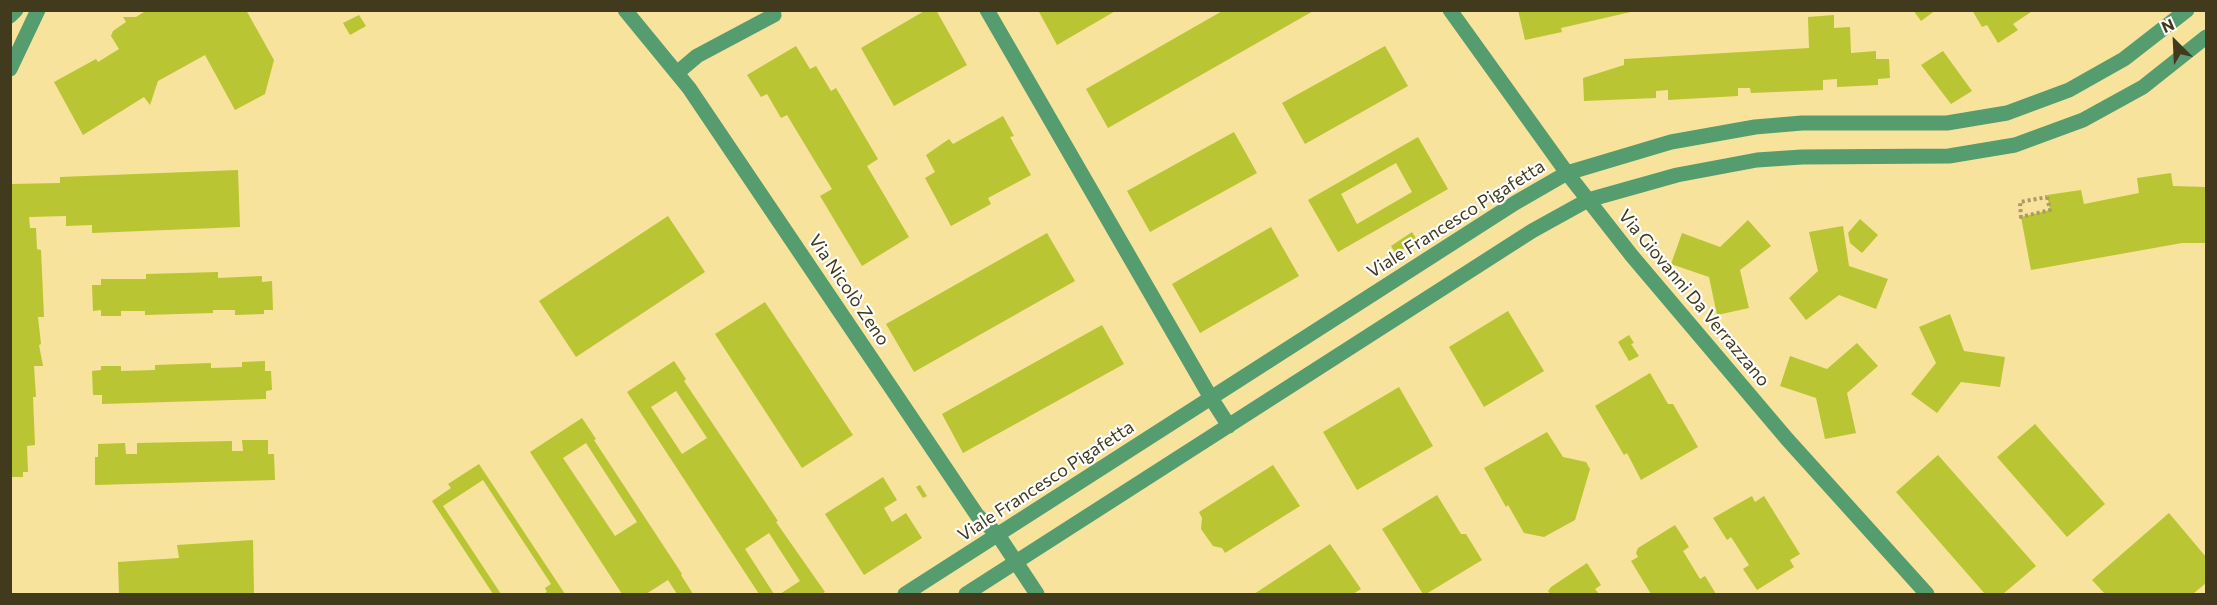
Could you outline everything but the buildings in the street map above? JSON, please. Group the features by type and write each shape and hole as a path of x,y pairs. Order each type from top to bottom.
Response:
{"street":[{"path":"10,16 16,10"},
{"path":"10,69 38,10"},
{"name":"Via Nicolò Zeno","path":"625,10 689,88 978,515 998,535 1037,594"},
{"path":"987,10 1229,426"},
{"name":"Via Giovanni Da Verrazzano","path":"1450,10 1567,173 1632,256 1787,439 1927,594"},
{"name":"Viale Francesco Pigafetta","path":"905,594 1515,203 1567,173 1671,142 1755,128 1802,123 1947,123 2007,113 2069,90 2124,59 2187,10"},
{"path":"676,73 698,56 774,15"},
{"path":"966,594 1532,231 1588,200 1677,174 1757,160 1802,157 1948,156 2015,145 2083,120 2143,87 2206,37"}],"path":[{"path":"2048,197 2050,210 2021,217 2020,202 2048,197"}]}
